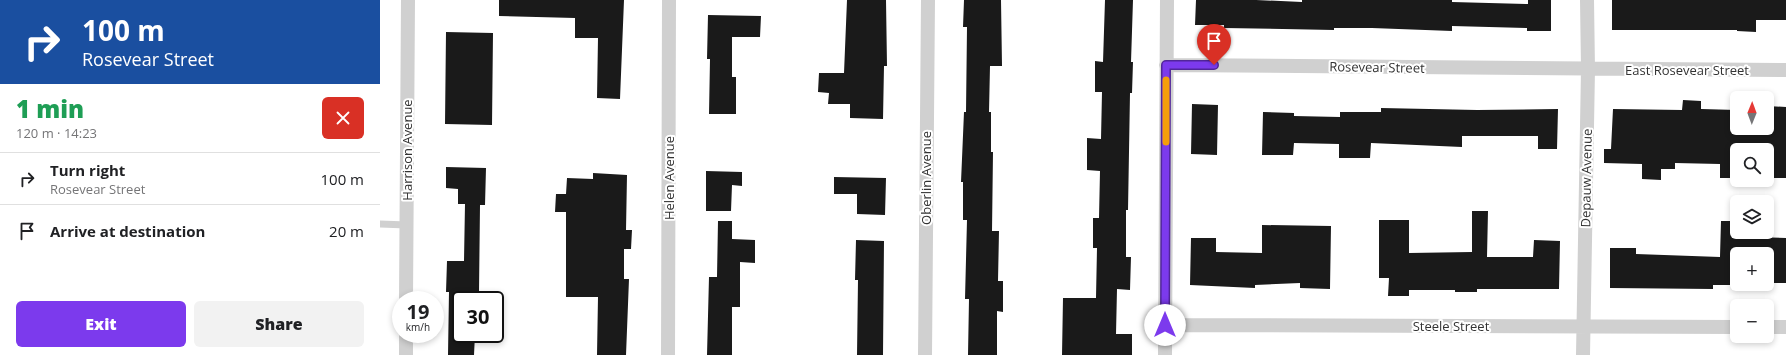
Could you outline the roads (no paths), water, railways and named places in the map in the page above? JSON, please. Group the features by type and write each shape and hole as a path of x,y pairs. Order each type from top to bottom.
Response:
{"street":[{"name":"Harrison Avenue","path":"406,291 408,0"},
{"name":"Helen Avenue","path":"668,355 669,0"},
{"name":"Oberlin Avenue","path":"925,355 928,0"},
{"path":"1165,355 1167,0"},
{"name":"Depauw Avenue","path":"1583,355 1588,69 1587,0"},
{"name":"Rosevear Street","path":"1166,65 1588,69"},
{"name":"East Rosevear Street","path":"1588,69 1786,70"},
{"name":"Steele Street","path":"1165,325 1730,327"},
{"path":"1774,327 1786,327"},
{"path":"406,343 406,355"}],"lane":[{"path":"380,224 407,225"}]}
